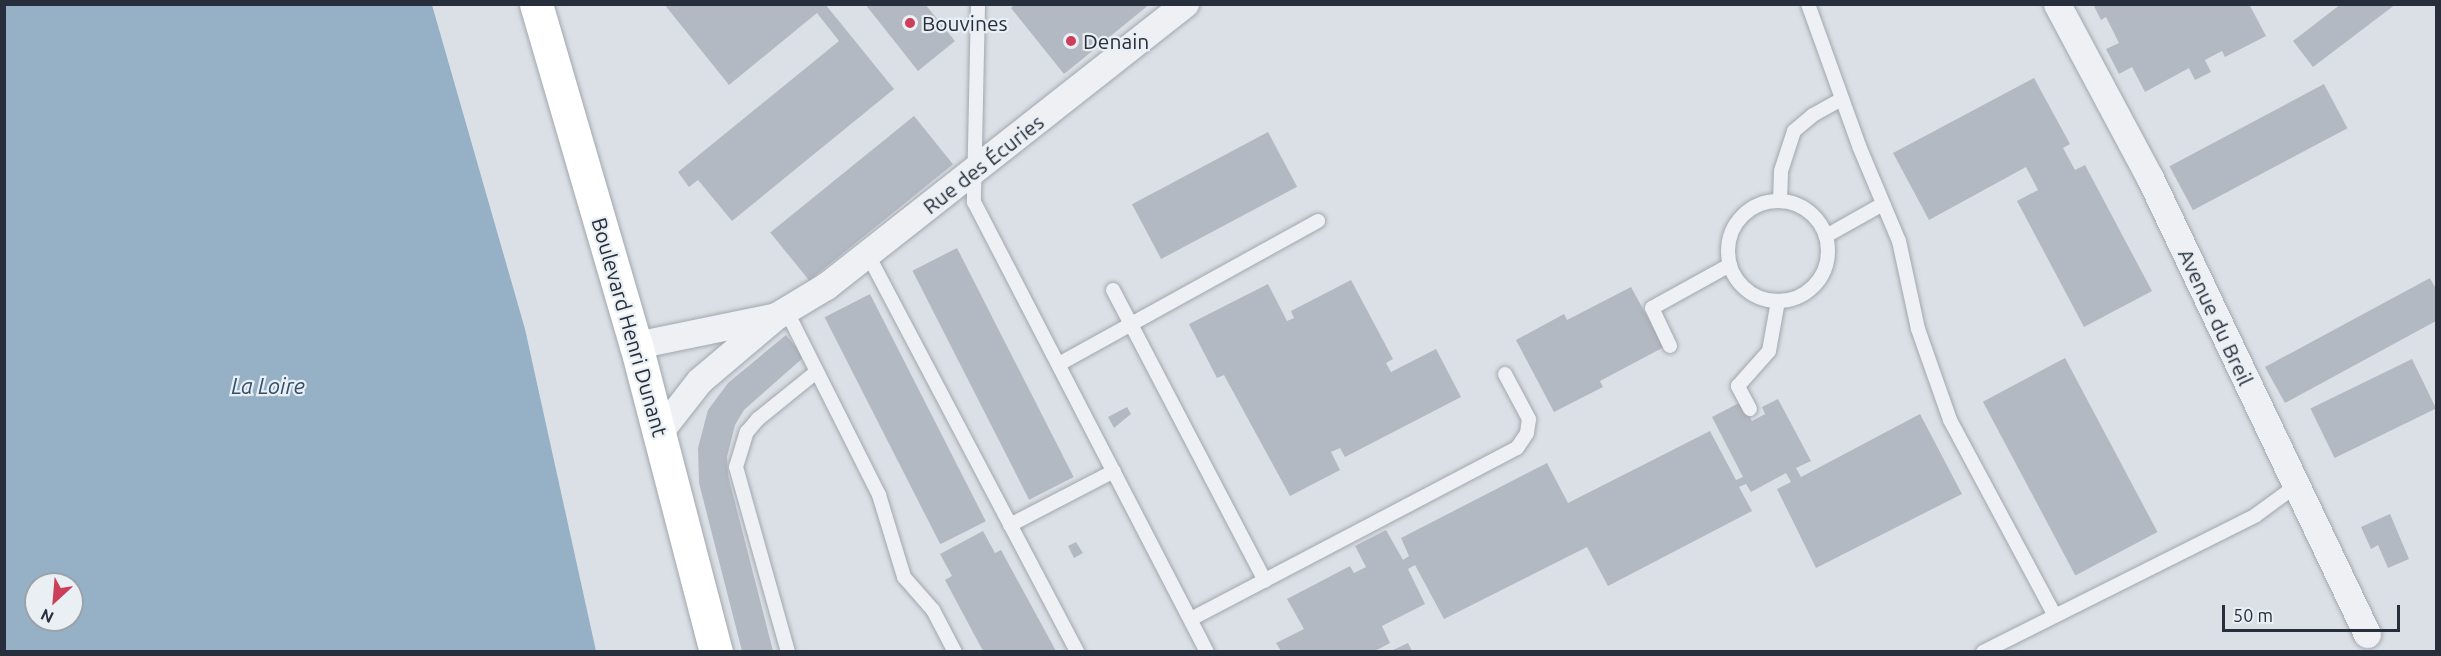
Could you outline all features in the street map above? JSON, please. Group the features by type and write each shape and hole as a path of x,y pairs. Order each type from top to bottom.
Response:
{"main road":[{"name":"Boulevard Henri Dunant","path":"536,4 660,431 716,651"}],"street":[{"name":"Rue des Écuries","path":"660,431 699,381 781,313 826,286 972,174 1185,4"},
{"name":"Avenue du Breil","path":"2057,4 2150,178 2367,634"},
{"name":"Rue des Écuries","path":"636,345 781,313"}],"lane":[{"path":"1808,4 1842,99 1899,242 1918,329 1950,420 2055,616"},
{"path":"981,6 972,174 974,202 1206,651"},
{"path":"1780,201 1781,171 1794,131 1813,115 1842,99"},
{"path":"1780,201 1811,212 1826,236 1828,258 1824,274 1799,297 1779,301 1751,294 1739,283 1730,265 1730,236 1737,222 1756,206 1780,201"},
{"path":"1826,236 1883,204"},
{"path":"1059,364 1318,221"},
{"path":"867,253 1077,651"},
{"path":"1670,346 1652,308 1730,265"},
{"path":"1113,290 1265,581"},
{"path":"1750,409 1738,386 1769,351 1779,301"},
{"path":"781,313 879,495 904,577 933,610 955,651"},
{"path":"788,651 736,467 747,432 758,418 815,373"},
{"path":"1191,619 1517,448 1527,433 1529,419 1505,374"},
{"path":"1010,525 1114,471"},
{"path":"1983,651 2256,515 2297,485"}],"water":[{"name":"La Loire","path":"4,5 432,5 525,329 596,651 5,651"}],"building":[{"path":"664,4 825,4 894,89 732,221 698,180 689,187 678,172 839,41 817,13 729,85"},
{"name":"Bouvines","path":"865,4 925,4 955,41 918,71"},
{"name":"Denain","path":"1015,4 1150,4 1064,74 1011,8"},
{"path":"2093,4 2249,4 2266,36 2225,57 2222,51 2205,60 2211,72 2195,80 2189,68 2145,92 2132,67 2119,74 2106,49 2119,43 2106,17 2101,20"},
{"path":"2341,4 2396,4 2313,67 2293,41"},
{"path":"2034,78 2070,144 2063,148 2075,170 2085,165 2152,291 2084,327 2017,201 2038,190 2026,167 1929,220 1893,153"},
{"path":"2324,84 2347,128 2193,210 2169,166"},
{"path":"914,116 953,164 809,281 770,232"},
{"path":"1268,132 1297,187 1161,259 1132,204"},
{"path":"957,248 1074,477 1029,500 912,271"},
{"path":"2430,278 2436,289 2436,321 2285,403 2265,367"},
{"path":"1351,280 1393,359 1386,363 1391,372 1436,349 1461,397 1345,457 1340,448 1331,452 1340,470 1290,496 1224,375 1217,378 1189,324 1268,284 1287,321 1294,318 1291,311"},
{"path":"1631,287 1664,347 1600,381 1603,387 1554,412 1516,340 1564,314 1567,320"},
{"path":"870,294 986,521 940,544 825,317"},
{"path":"786,335 804,357 744,410 735,425 727,457 728,475 773,651 742,651 699,483 698,448 708,410 728,383"},
{"path":"2065,358 2157,532 2075,576 1983,402"},
{"path":"2412,359 2436,408 2335,458 2310,409"},
{"path":"1778,399 1811,461 1796,468 1801,477 1920,414 1962,494 1816,568 1777,489 1791,482 1786,473 1751,492 1746,484 1739,487 1752,511 1608,586 1587,547 1444,619 1415,565 1408,569 1425,604 1382,626 1390,643 1375,651 1281,651 1276,643 1304,629 1287,599 1350,566 1354,573 1366,567 1355,546 1386,530 1403,560 1409,556 1401,538 1547,463 1568,503 1710,431 1736,480 1743,477 1712,417 1741,402 1752,421 1765,414 1762,407"},
{"path":"1127,407 1131,414 1114,428 1108,417"},
{"path":"2390,514 2409,559 2388,568 2378,545 2371,549 2361,527"},
{"path":"983,531 995,553 1001,550 1056,651 983,651 945,580 952,576 940,554"},
{"path":"1076,542 1083,553 1074,558 1068,546"},
{"path":"1408,643 1412,651 1391,651"}],"place":[{"name":"Bouvines","path":"910,23"},
{"name":"Denain","path":"1071,41"}]}
